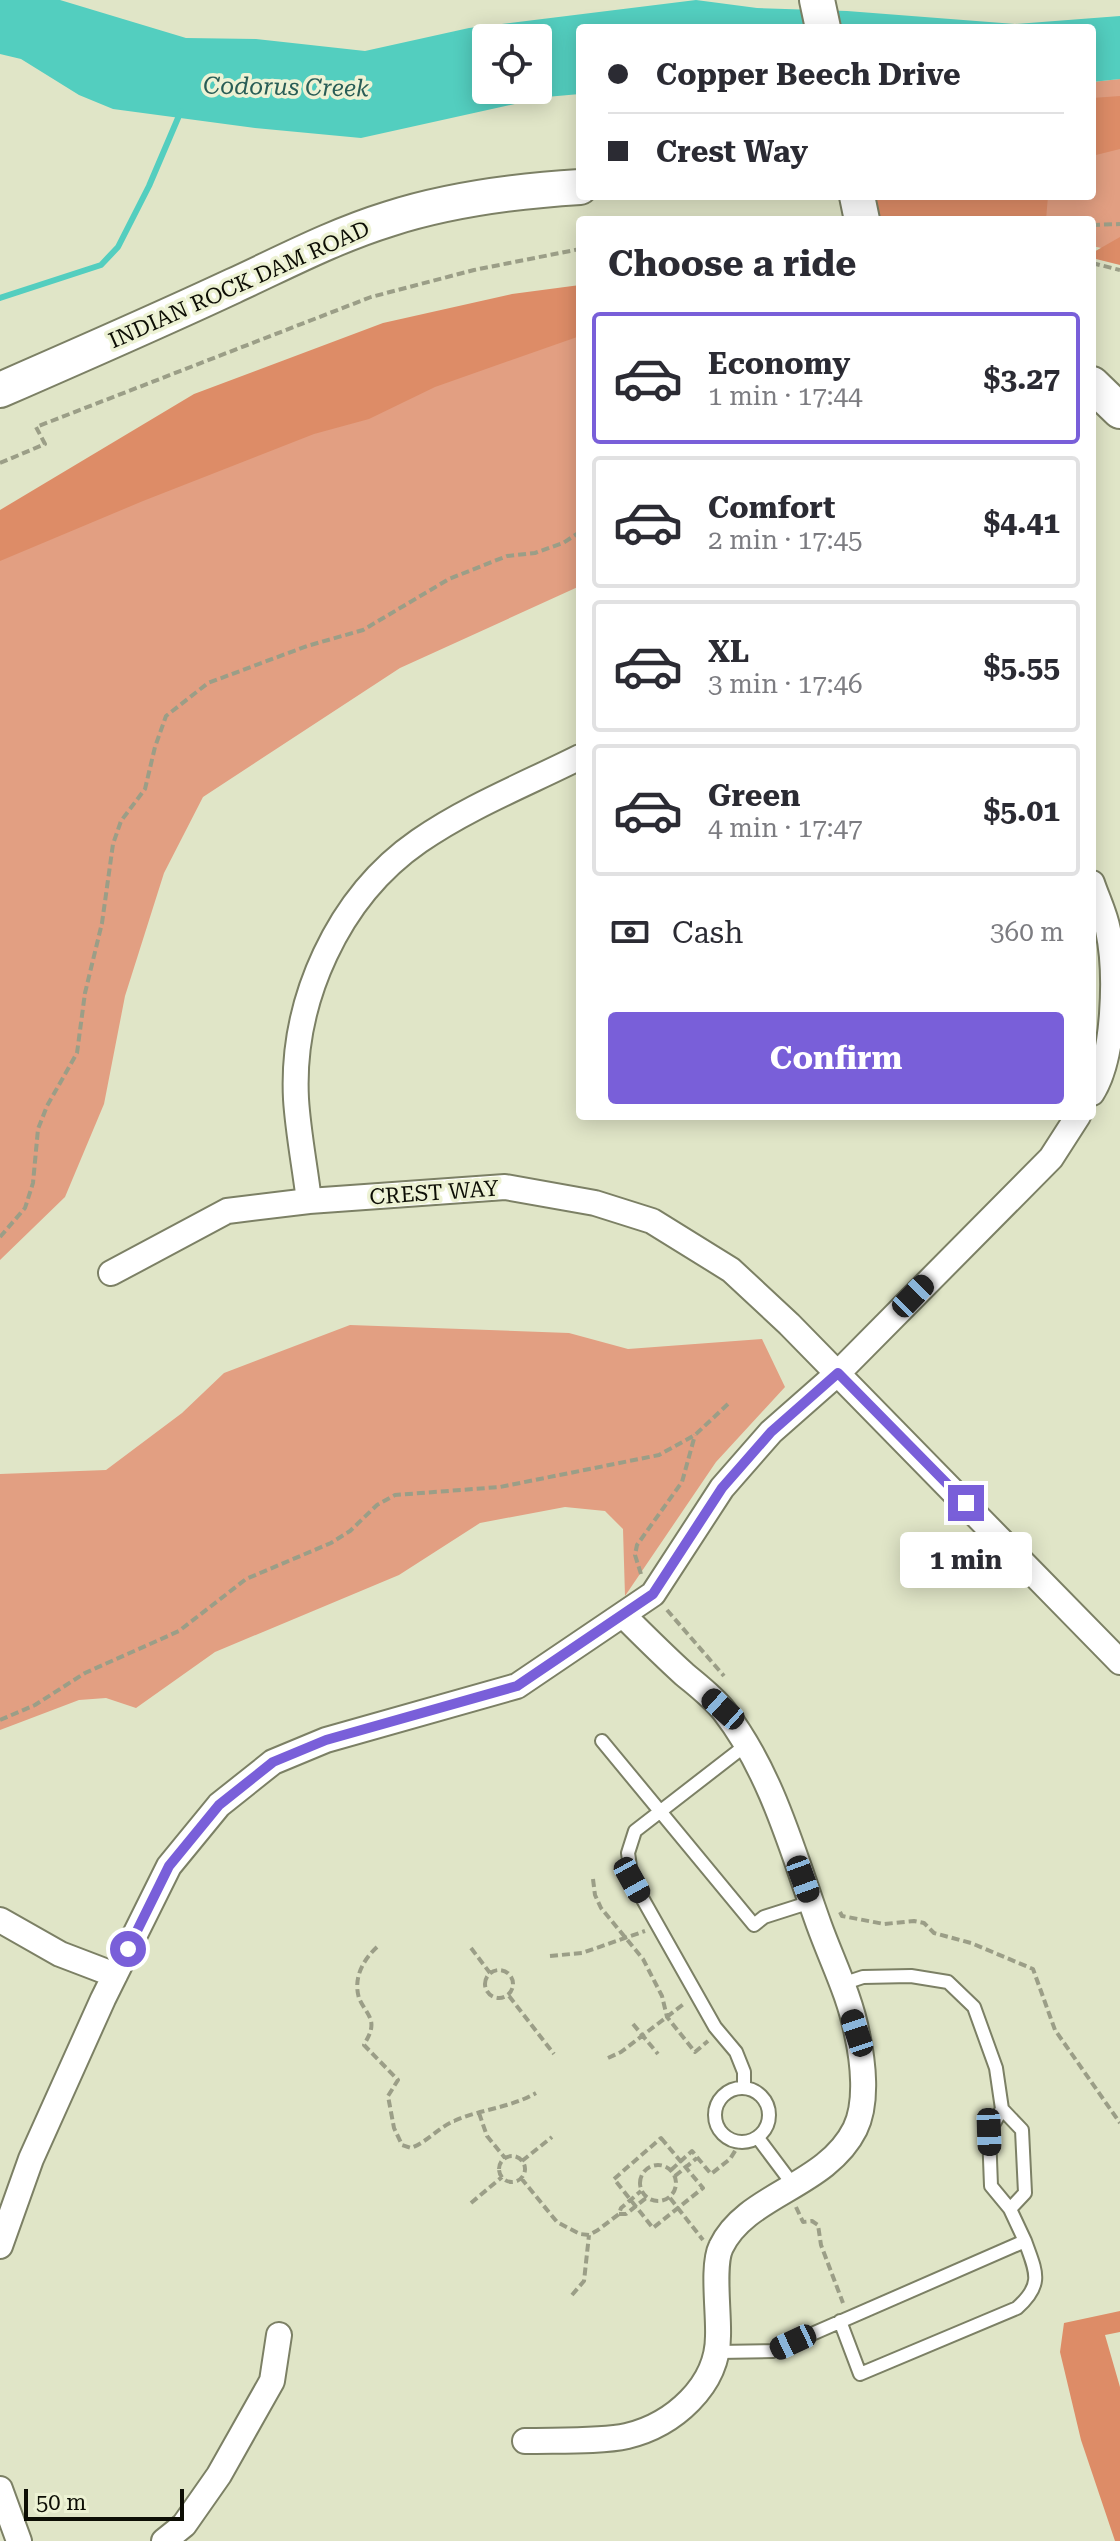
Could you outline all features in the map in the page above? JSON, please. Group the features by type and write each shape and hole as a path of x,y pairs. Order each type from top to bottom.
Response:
{"main road":[{"path":"817,0 822,24"},
{"name":"INDIAN ROCK DAM ROAD","path":"0,390 233,286 322,242 452,202 539,189 576,187"},
{"path":"1096,388 1120,411"}],"street":[{"path":"309,1201 296,1099 301,1020 317,969 339,926 387,869 417,842 462,814 576,759"},
{"path":"1096,894 1108,929 1114,997 1101,1079 1096,1087"},
{"path":"0,2246 31,2159 115,1975 169,1866 219,1805 273,1762 326,1740 517,1686 653,1594 722,1488 771,1432 838,1373 1051,1158 1075,1120"},
{"name":"CREST WAY","path":"111,1273 227,1211 309,1201 505,1187 595,1203 652,1221 731,1270 838,1373 1120,1662"},
{"path":"525,2441 627,2436 668,2419 694,2398 718,2352 719,2301 715,2268 720,2248 733,2228 838,2155 856,2126 861,2100 863,2071 857,2033 842,1984 758,1763 723,1709 623,1615"},
{"path":"0,1920 60,1954 115,1975"},
{"path":"164,2541 184,2525 219,2475 272,2381 279,2335"},
{"path":"0,2489 19,2541"}],"lane":[{"path":"602,1741 754,1925 764,1917 811,1902"},
{"path":"744,2088 744,2072 736,2052 697,1994 632,1880 628,1853 635,1831 746,1745"},
{"path":"842,1984 863,1977 911,1976 948,1982 974,2007 996,2068 1002,2109 1022,2130 1025,2193 1010,2209"},
{"path":"744,2088 754,2090 767,2103 769,2122 758,2138 740,2143 723,2135 717,2127 716,2109 726,2093 744,2088"},
{"path":"844,2319 860,2374 1017,2308 1031,2296 1037,2275 1025,2241 1010,2209 991,2186 989,2132 1002,2109"},
{"path":"758,2138 791,2189"},
{"path":"718,2352 773,2351 1025,2241"}],"path":[{"path":"1096,225 1120,224"},
{"path":"0,463 45,444 36,427 358,301 474,270 576,250"},
{"path":"1096,264 1120,270"},
{"path":"0,1237 25,1208 33,1183 38,1129 47,1106 77,1053 85,993 102,923 113,844 121,821 145,789 166,716 208,683 307,646 363,630 449,579 507,556 535,553 576,535"},
{"path":"0,1720 35,1705 85,1673 179,1631 246,1579 331,1543 350,1531 377,1505 395,1495 500,1487 659,1455 695,1435 729,1403"},
{"path":"695,1435 682,1482 637,1545 635,1555 637,1566 653,1594 730,1684"},
{"path":"593,1879 601,1908 643,1959 662,1996 667,2017 695,2052 722,2035"},
{"path":"836,1902 842,1916 884,1924 924,1923 934,1933 971,1943 1033,1969 1055,2030 1120,2123"},
{"path":"550,1956 582,1953 627,1939 658,1925"},
{"path":"377,1947 364,1959 359,1974 358,1995 372,2022 371,2034 364,2045 398,2080 388,2096 402,2145 411,2148 453,2121 507,2106 536,2093"},
{"path":"471,1948 490,1973"},
{"path":"490,1973 503,1970 508,1973 513,1984 508,1995"},
{"path":"490,1973 485,1984 491,1995 496,1998 508,1995"},
{"path":"608,2058 621,2052 697,1994"},
{"path":"508,1995 554,2054"},
{"path":"633,2024 658,2054"},
{"path":"479,2113 487,2136 505,2158"},
{"path":"522,2161 552,2137"},
{"path":"661,2138 680,2161 703,2188 653,2228 614,2179 661,2138"},
{"path":"671,2170 692,2151 711,2174 730,2159 740,2143"},
{"path":"512,2156 522,2161 525,2172 521,2178 512,2182 502,2177 500,2166 505,2158 512,2156"},
{"path":"675,2176 697,2158"},
{"path":"661,2165 675,2176 676,2185 670,2198 656,2202 646,2198 641,2191 640,2181 647,2169 661,2165"},
{"path":"471,2203 502,2177"},
{"path":"521,2178 557,2222 568,2230 589,2235 619,2214 626,2214 646,2198"},
{"path":"791,2189 803,2222 812,2221 818,2225 821,2245 844,2319"},
{"path":"619,2214 621,2208 641,2191"},
{"path":"670,2198 703,2240 720,2248"},
{"path":"572,2295 584,2281 589,2235"}],"shaded area":[{"path":"1120,79 1120,252 1096,247 1096,216 1000,216 998,200 1096,200 1096,82"},
{"path":"1120,96 1120,149 1096,155 1096,98"},
{"path":"874,200 1048,200 1046,216 876,216"},
{"path":"1120,237 1120,265 1096,259 1096,251"},
{"path":"576,286 576,337 435,387 369,419 314,434 0,561 0,510 194,394 383,323 512,294"},
{"path":"576,292 576,588 400,668 203,797 164,873 125,996 104,1104 65,1197 0,1260 0,522"},
{"path":"350,1325 569,1333 628,1349 762,1339 785,1387 716,1462 625,1596 623,1529 605,1511 565,1507 480,1523 399,1575 215,1652 136,1708 106,1698 79,1700 0,1730 0,1474 106,1470 182,1413 224,1373"},
{"path":"1120,2311 1120,2332 1105,2335 1120,2387 1120,2541 1115,2541 1081,2440 1060,2352 1064,2323"}],"water":[{"name":"Codorus Creek","path":"0,0 60,0 186,38 256,39 365,51 472,28 472,104 514,104 361,138 113,109 79,95 21,59 0,54"},
{"path":"696,0 757,8 847,11 1015,24 576,24 576,94 552,96 552,24 501,24"},
{"path":"1120,16 1120,79 1096,82 1096,24 1015,24"}],"waterway":[{"path":"0,298 101,265 118,247 149,186 181,111"}],"route":[{"path":"128,1949 169,1866 219,1805 273,1762 326,1740 517,1686 653,1594 722,1488 771,1432 838,1373 966,1503"}]}
